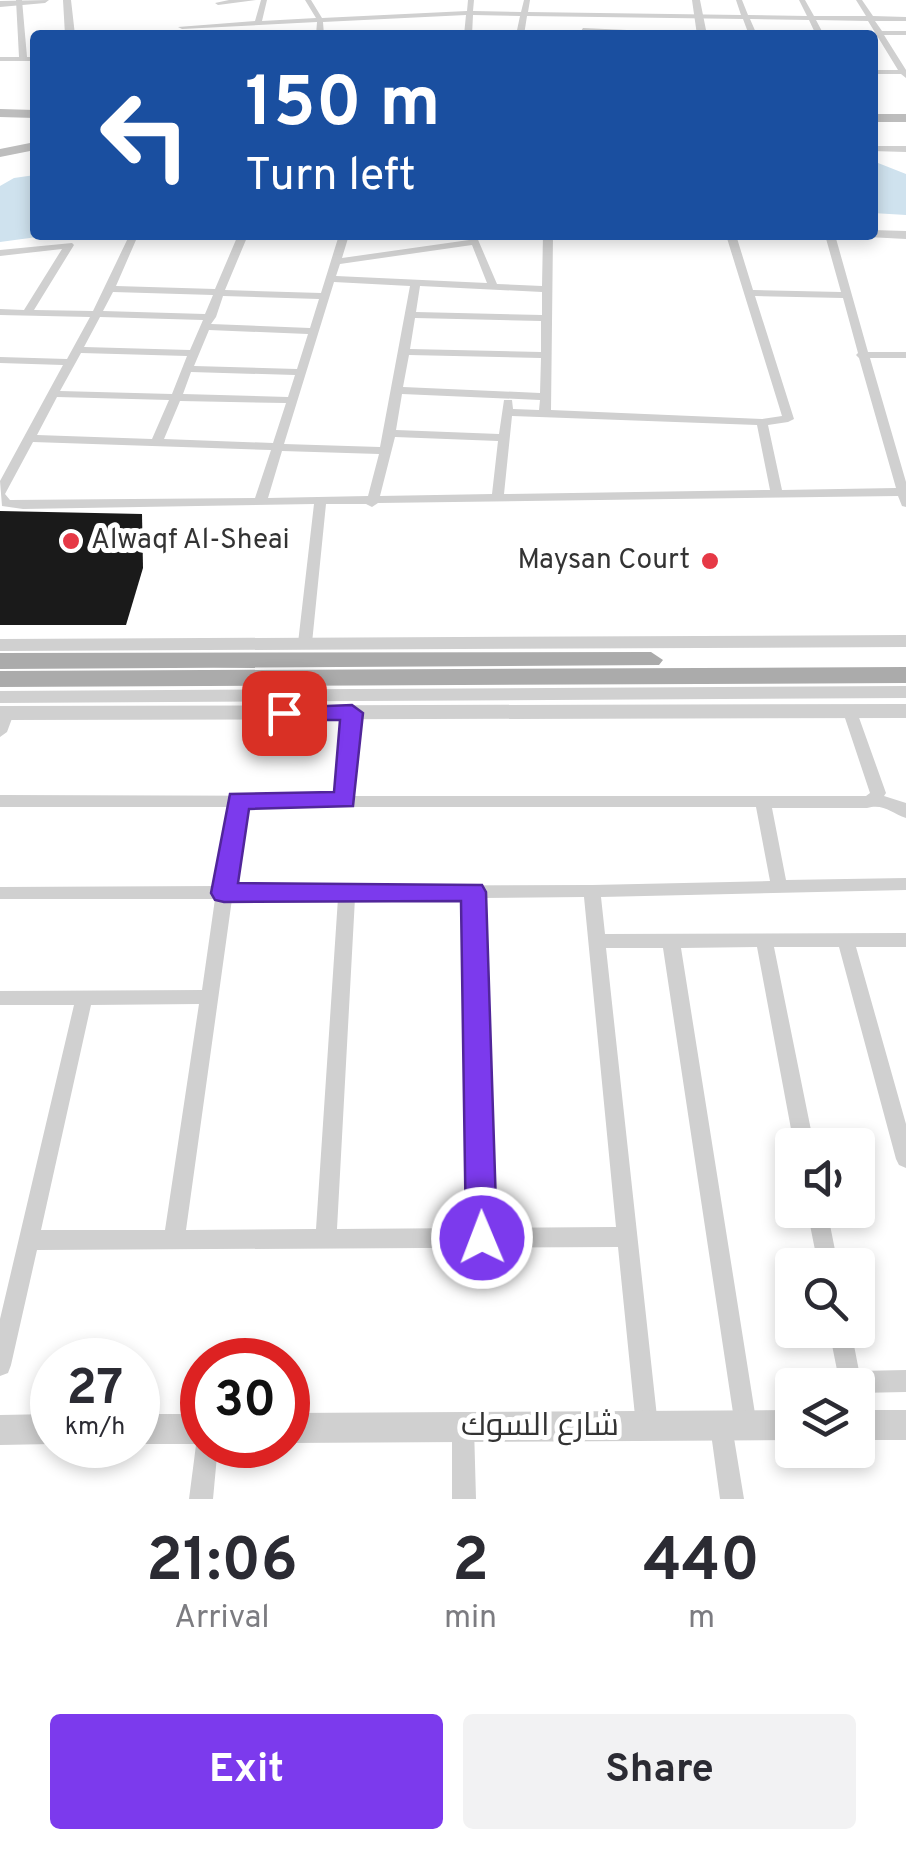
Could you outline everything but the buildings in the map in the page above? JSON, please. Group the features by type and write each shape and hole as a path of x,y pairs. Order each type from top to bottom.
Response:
{"main road":[{"path":"0,111 30,112"},
{"path":"878,120 906,120"},
{"path":"0,154 30,149"},
{"path":"0,679 141,670 500,668 906,658"},
{"path":"0,661 141,670"},
{"path":"500,668 906,675"}],"street":[{"path":"0,4 45,0"},
{"path":"67,0 70,30"},
{"path":"218,3 253,0"},
{"path":"258,23 264,0"},
{"path":"308,0 320,20 320,30"},
{"path":"355,0 363,18"},
{"path":"410,0 417,15"},
{"path":"469,30 471,0"},
{"path":"521,30 527,0"},
{"path":"583,30 588,0"},
{"path":"696,0 701,30"},
{"path":"739,0 751,30"},
{"path":"802,0 817,30"},
{"path":"859,0 877,30"},
{"path":"19,1 23,59"},
{"path":"182,27 473,13 906,19"},
{"path":"635,15 636,30"},
{"path":"879,33 906,33"},
{"path":"879,33 905,74"},
{"path":"0,59 30,59"},
{"path":"878,72 905,74"},
{"path":"878,148 906,149"},
{"path":"878,231 906,232"},
{"path":"131,240 110,288 0,494 14,505 372,503 777,494 904,498 902,474 861,355 831,240"},
{"path":"158,442 242,240"},
{"path":"260,504 342,240"},
{"path":"335,262 462,240"},
{"path":"474,240 493,286"},
{"path":"545,413 548,240"},
{"path":"507,412 762,422 788,419 733,240"},
{"path":"0,254 69,245 28,312"},
{"path":"330,279 547,289"},
{"path":"372,503 390,432 416,282"},
{"path":"110,288 324,296"},
{"path":"749,293 845,295"},
{"path":"0,312 96,314 314,331"},
{"path":"410,314 546,318"},
{"path":"78,350 196,354"},
{"path":"403,352 545,355"},
{"path":"861,355 906,355"},
{"path":"0,360 71,362"},
{"path":"189,369 301,372"},
{"path":"398,390 545,397"},
{"path":"54,394 292,400"},
{"path":"498,498 508,395"},
{"path":"762,422 777,494"},
{"path":"390,432 505,438"},
{"path":"31,438 386,452"},
{"path":"305,643 320,503"},
{"path":"2,714 285,705 500,668 906,641"},
{"path":"0,644 305,643 500,668 906,692"},
{"path":"285,705 352,713 906,712"},
{"path":"850,712 878,793 875,800"},
{"path":"345,800 352,713"},
{"path":"174,1239 238,800"},
{"path":"0,801 875,800 906,812"},
{"path":"763,802 779,885"},
{"path":"0,894 592,891 906,884"},
{"path":"592,891 647,1426"},
{"path":"326,1238 347,892"},
{"path":"474,892 482,1238"},
{"path":"671,940 734,1426 732,1499"},
{"path":"764,940 801,1128"},
{"path":"846,940 906,1159"},
{"path":"598,941 906,940"},
{"path":"0,998 211,997"},
{"path":"0,1365 84,998"},
{"path":"28,1240 628,1237"},
{"path":"875,1382 906,1381"},
{"name":"شارع السوك","path":"310,1428 775,1426"},
{"path":"875,1426 904,1432"},
{"path":"463,1427 464,1499"},
{"path":"0,1430 30,1430"},
{"path":"202,1499 205,1468"}],"water":[{"path":"878,163 906,174 906,215 878,213"},
{"path":"30,176 30,238 0,242 0,186 14,178"}],"place":[{"name":"Alwaqf Al-Sheai","path":"71,541"},
{"name":"Maysan Court","path":"710,561"}],"route":[{"path":"284,713 352,713 345,800 238,800 224,893 474,892 482,1238"}]}
